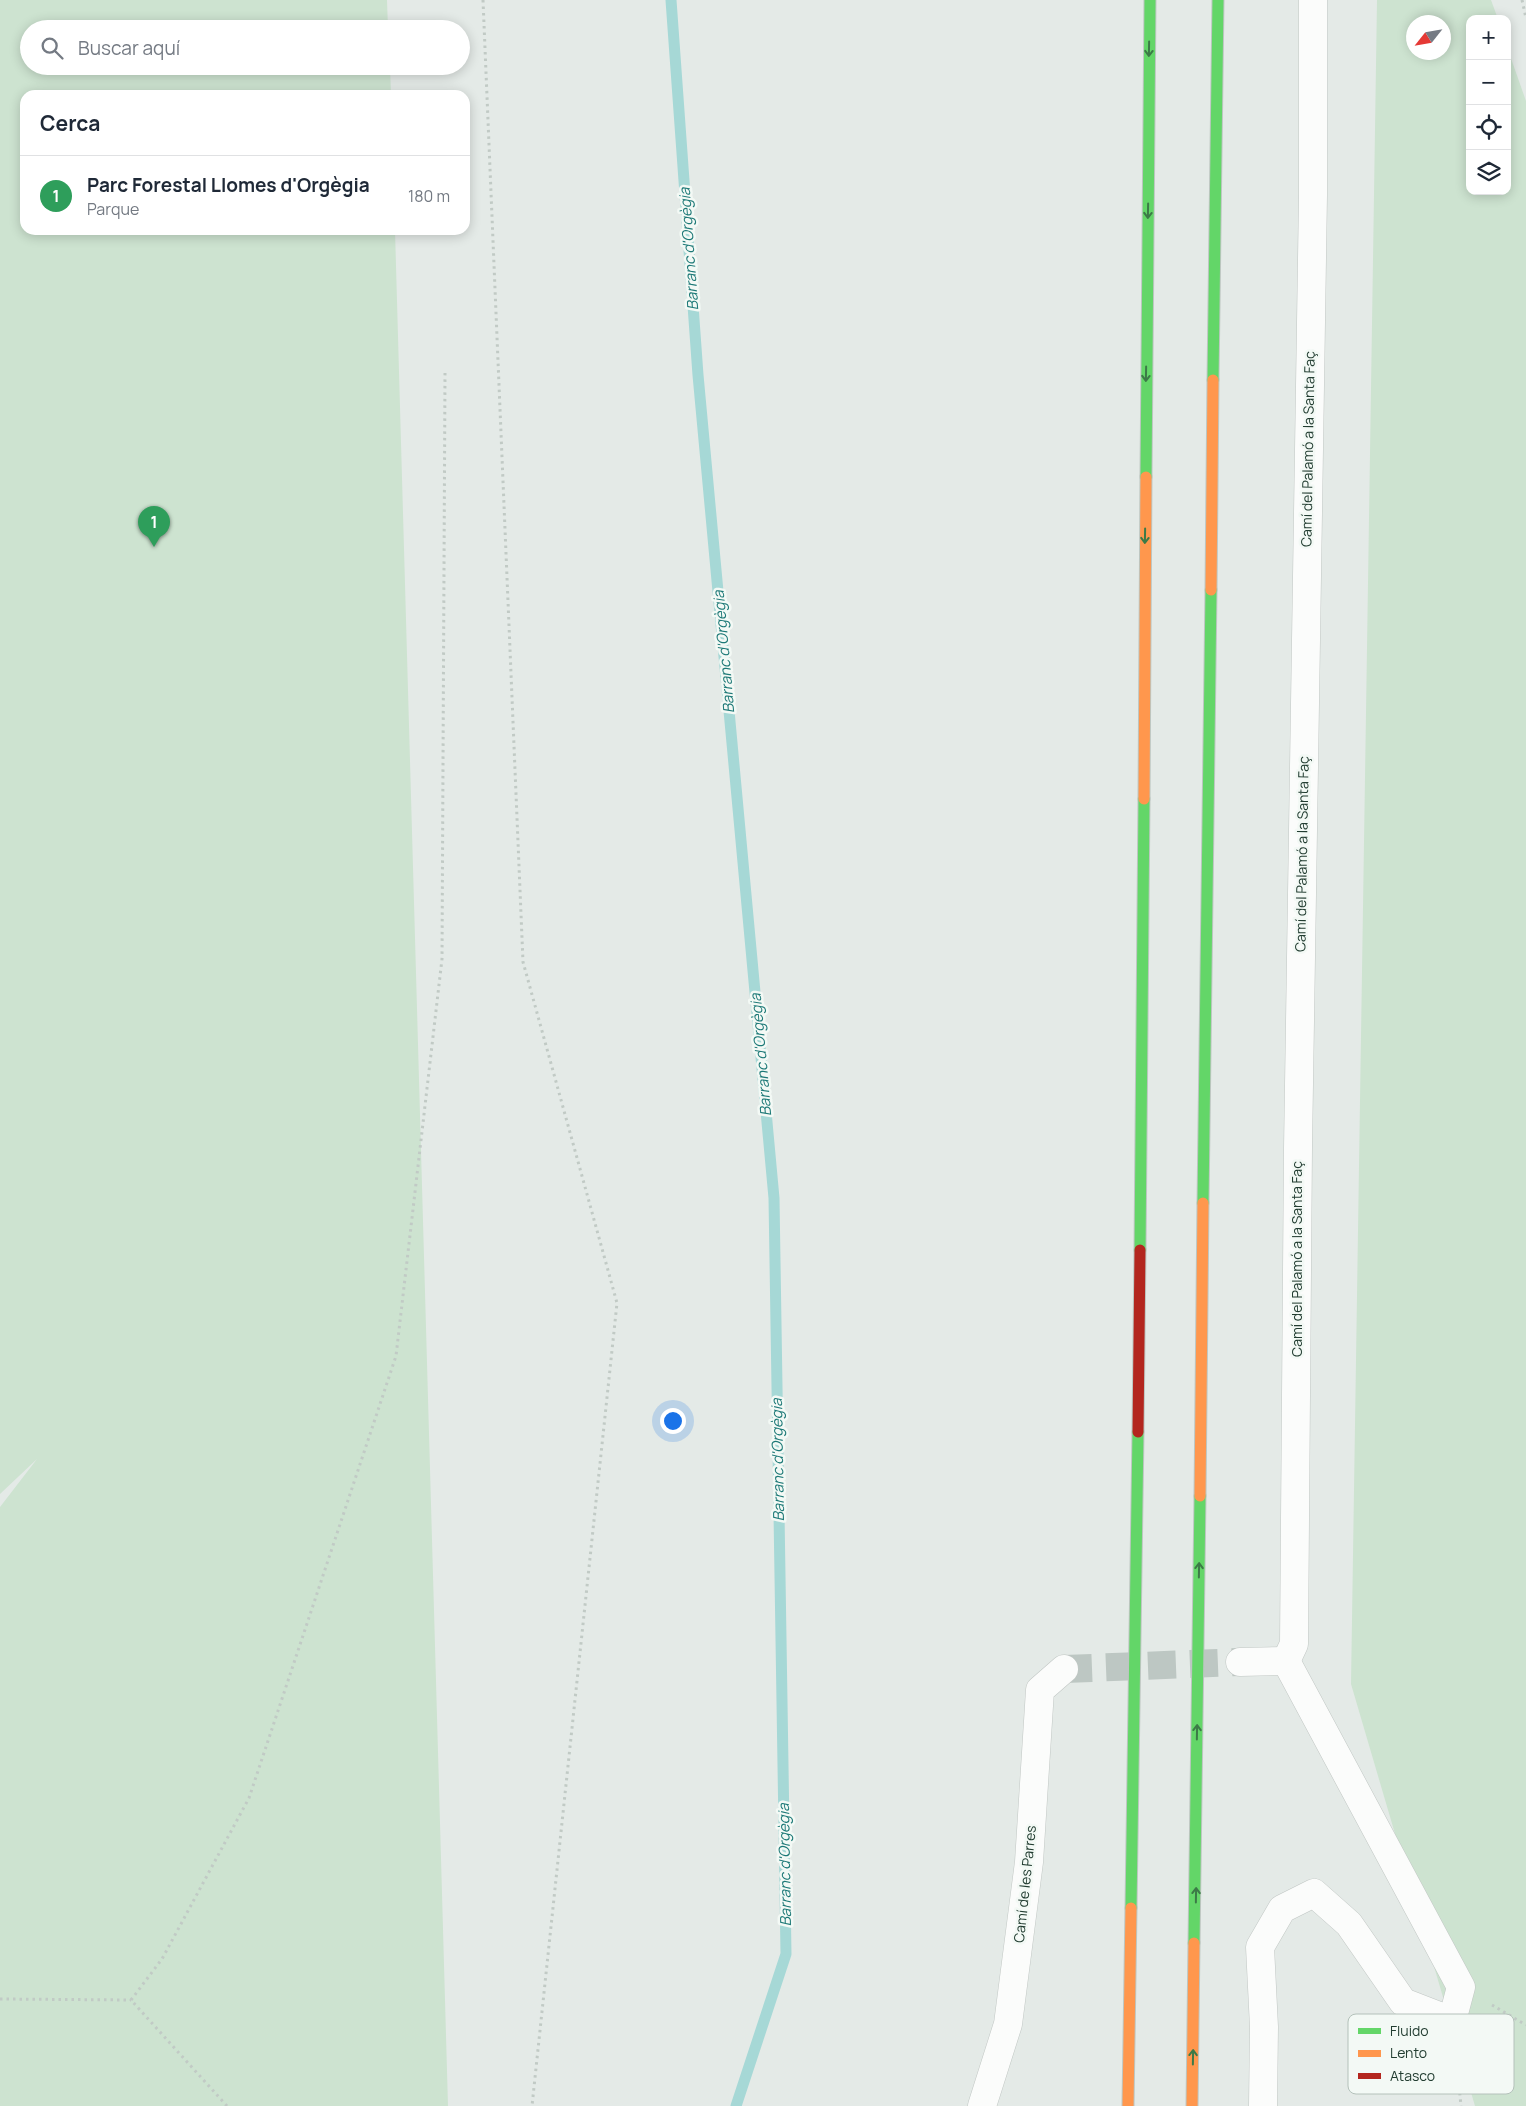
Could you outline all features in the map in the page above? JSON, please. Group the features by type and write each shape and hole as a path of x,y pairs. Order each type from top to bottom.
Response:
{"highway":[{"path":"1128,2106 1141,1202 1150,0"},
{"path":"1192,2106 1218,0"}],"street":[{"name":"Camí del Palamó a la Santa Faç","path":"1286,1661 1294,1644 1298,1158 1312,215 1313,0"},
{"path":"1240,1662 1286,1661 1461,1986 1454,2014"},
{"name":"Camí de les Parres","path":"982,2106 1008,2024 1029,1862 1040,1690 1064,1669"},
{"path":"1263,2106 1264,2027 1260,1947 1282,1909 1314,1893 1349,1924 1403,2002 1434,2014"}],"path":[{"path":"483,0 523,962 617,1304 532,2106"},
{"path":"1522,0 1526,18"},
{"path":"131,2000 162,1959 249,1798 396,1356 442,959 445,373"},
{"path":"0,1999 131,2000 227,2106"}],"green space":[{"path":"0,0 387,0 388,20 20,20 20,75 390,75 391,90 20,90 20,235 395,235 448,2106 0,2106 0,1507 37,1459 0,1494"},
{"path":"1377,0 1491,0 1497,15 1466,15 1466,195 1511,195 1511,58 1526,101 1526,2106 1475,2106 1471,2094 1514,2094 1514,2014 1448,2014 1351,1684"}],"waterway":[{"name":"Barranc d'Orgègia","path":"671,0 698,375 774,1198 786,1954 736,2106"}],"tunnel":[{"path":"1064,1669 1240,1662"}],"traffic: fast":[{"path":"1146,477 1150,0"},
{"path":"1213,380 1218,0"},
{"path":"1203,1203 1211,590"},
{"path":"1140,1250 1144,799"},
{"path":"1131,1908 1138,1432"},
{"path":"1194,1943 1200,1496"}],"traffic: slow":[{"path":"1211,590 1213,380"},
{"path":"1144,799 1146,477"},
{"path":"1200,1496 1203,1203"},
{"path":"1128,2106 1131,1908"},
{"path":"1192,2106 1194,1943"}],"traffic: jam":[{"path":"1138,1432 1140,1250"}],"place":[{"name":"Parc Forestal Llomes d'Orgègia","path":"154,547"}]}
